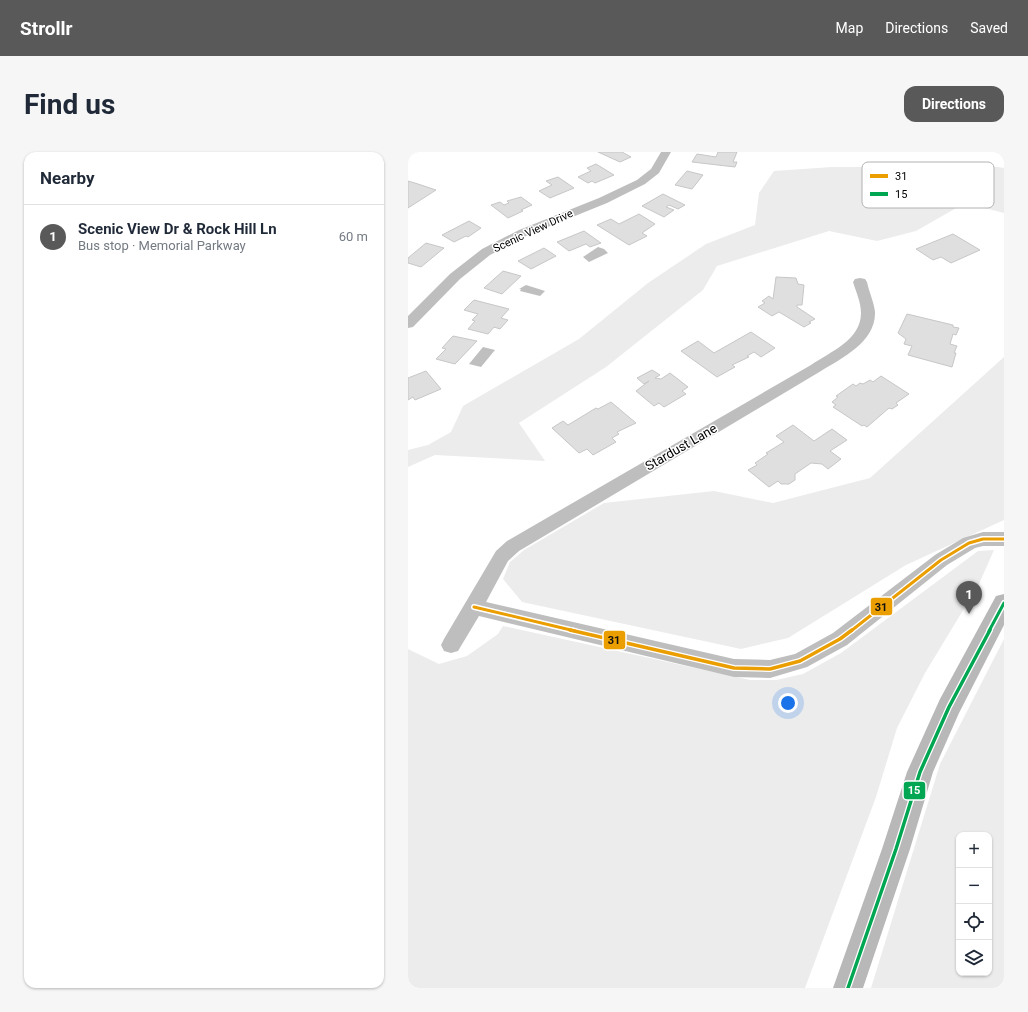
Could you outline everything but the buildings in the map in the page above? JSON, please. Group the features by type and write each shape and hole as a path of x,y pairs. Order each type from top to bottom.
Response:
{"main road":[{"path":"848,988 896,849 920,772 949,707 1004,603"}],"street":[{"name":"Scenic View Drive","path":"408,324 451,281 487,252 542,225 636,185 655,171 666,152"},
{"name":"Stardust Lane","path":"451,645 502,556 513,546 816,368 857,340 868,320 868,311 860,282"},
{"path":"474,607 734,668 770,669 800,661 840,639 941,560 969,543 983,539 1004,539"}],"shaded area":[{"path":"832,167 862,167 862,208 956,208 916,231 877,241 829,231 717,266 703,290 606,367 519,423 545,461 435,455 408,467 408,450 428,445 451,432 463,406 579,339 648,283 706,244 755,225 759,193 774,171"},
{"path":"994,167 1004,168 1004,213 984,208 994,208"},
{"path":"598,247 604,249 608,253 589,262 583,257"},
{"path":"526,285 545,291 540,296 520,291 521,289 519,289"},
{"path":"483,347 495,350 481,367 469,364"},
{"path":"1004,357 1004,520 906,565 788,638 741,649 522,602 503,579 510,562 524,550 604,503 714,491 773,503 870,478"},
{"path":"994,550 979,584 925,673 897,728 876,797 805,988 408,988 408,649 439,664 467,656 498,634 503,626 750,680 776,680 803,674 841,653 978,551"},
{"path":"1004,639 1004,988 871,988 940,764"}],"transit line":[{"name":"31","path":"474,607 734,668 770,669 800,661 840,639 941,560 969,543 983,539 1004,539"},
{"name":"15","path":"848,988 896,849 920,772 949,707 1004,603"}],"place":[{"name":"Scenic View Dr & Rock Hill Ln","path":"969,614"}]}
